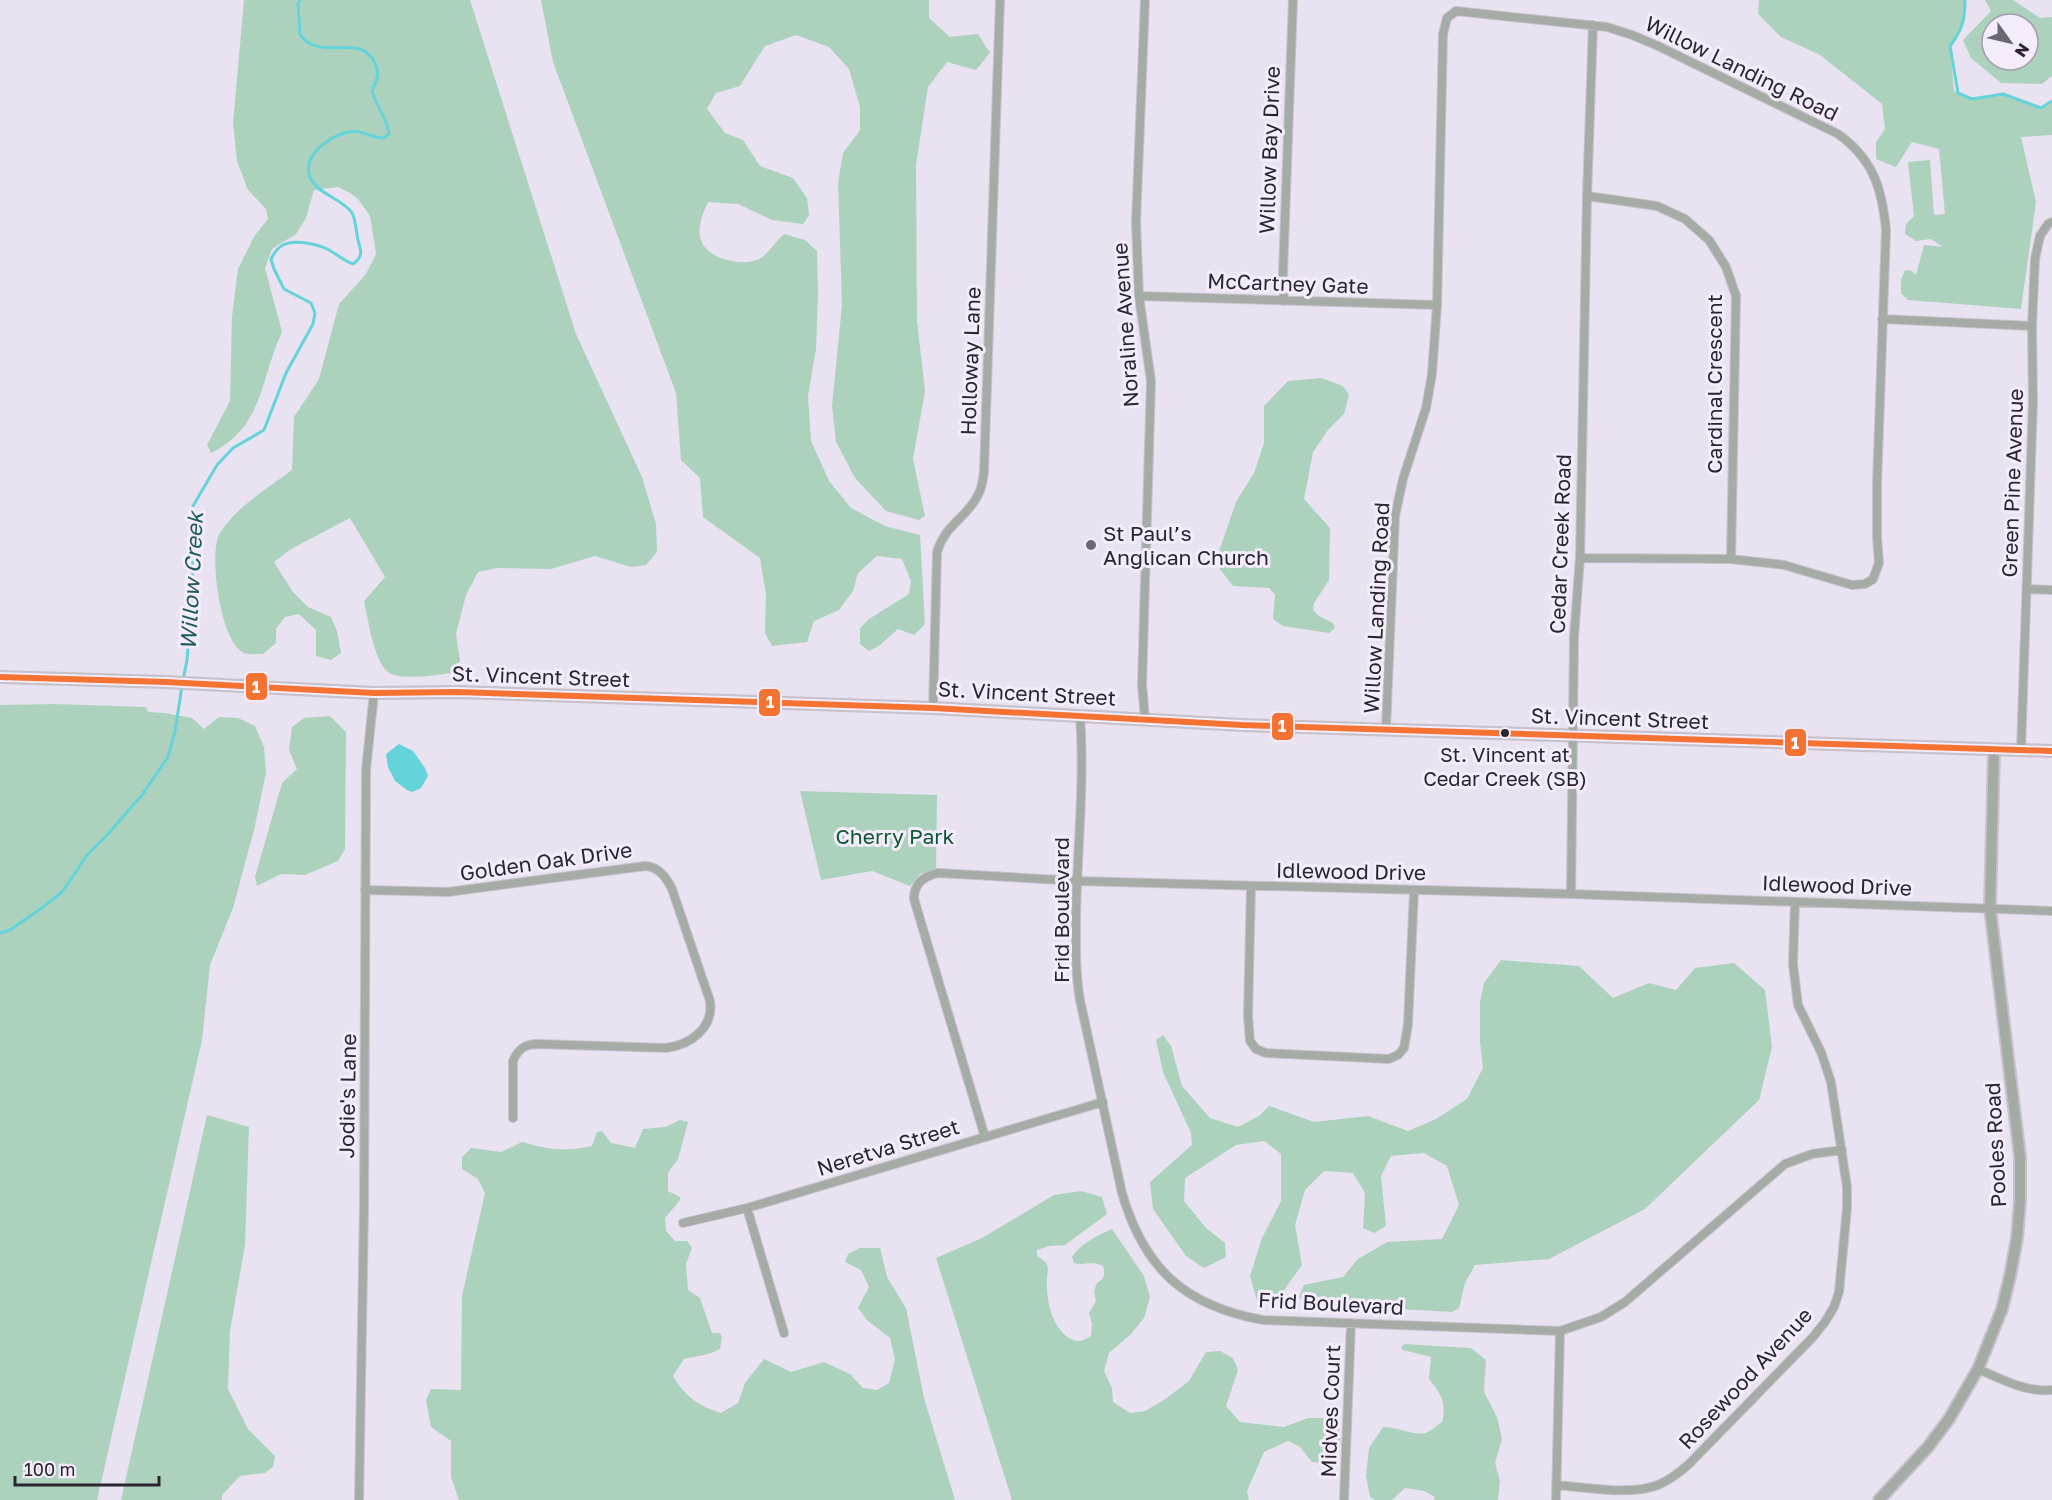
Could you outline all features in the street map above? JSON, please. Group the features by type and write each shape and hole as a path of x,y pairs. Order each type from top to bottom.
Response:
{"street":[{"name":"Holloway Lane","path":"933,708 937,552 948,529 978,496 984,472 1000,0"},
{"name":"Noraline Avenue","path":"1145,0 1136,222 1139,296 1151,381 1142,684 1145,719"},
{"name":"Willow Bay Drive","path":"1284,301 1282,273 1293,0"},
{"name":"Willow Landing Road","path":"1386,729 1395,516 1403,479 1426,408 1432,374 1437,305 1443,34 1447,18 1456,11 1593,25 1620,30 1658,46 1828,128 1846,140 1871,169 1884,206 1886,230 1877,484 1877,537 1880,563 1873,579 1865,584 1852,585 1784,566 1731,559 1580,558"},
{"name":"Cedar Creek Road","path":"1571,894 1574,637 1580,558 1587,196 1593,25"},
{"name":"Cardinal Crescent","path":"1587,196 1657,206 1686,219 1709,240 1726,267 1736,296 1731,559"},
{"name":"Green Pine Avenue","path":"2022,750 2035,259 2040,236 2052,222"},
{"name":"McCartney Gate","path":"1139,296 1437,305"},
{"path":"1882,319 2032,326"},
{"path":"2027,589 2052,591"},
{"name":"St. Vincent Street","path":"0,677 166,682 374,693 469,693 933,708 1242,725 1573,737 2052,751"},
{"name":"Jodie's Lane","path":"359,1500 364,1197 366,770 374,693"},
{"name":"Frid Boulevard","path":"1080,716 1083,749 1077,881 1077,984 1122,1193 1132,1224 1157,1266 1169,1278 1200,1300 1239,1316 1263,1320 1560,1331 1601,1317 1625,1302 1785,1164 1812,1154 1842,1150"},
{"name":"Pooles Road","path":"1879,1500 1928,1448 1949,1419 1978,1369 2002,1309 2017,1238 2020,1157 1990,908 1994,750"},
{"name":"Golden Oak Drive","path":"365,890 448,892 645,866 656,869 666,878 672,889 710,1001 711,1015 705,1027 693,1039 676,1047 538,1044 525,1046 513,1061 513,1118"},
{"name":"Idlewood Drive","path":"985,1137 916,907 914,891 922,879 938,873 1251,887 1571,894 2052,910"},
{"path":"1251,887 1248,1016 1250,1041 1256,1049 1266,1053 1389,1059 1398,1055 1404,1048 1408,1024 1414,891"},
{"name":"Rosewood Avenue","path":"1556,1485 1641,1489 1658,1485 1675,1476 1813,1337 1834,1307 1841,1275 1847,1187 1838,1116 1827,1068 1797,1005 1793,964 1795,902"},
{"name":"Neretva Street","path":"683,1223 747,1208 1103,1102"},
{"path":"747,1208 784,1333"},
{"name":"Midves Court","path":"1344,1500 1351,1323"},
{"path":"1556,1500 1560,1331"},
{"path":"1978,1369 2012,1383 2042,1391 2052,1390"}],"green space":[{"path":"244,0 470,0 576,334 642,477 656,524 657,552 646,565 631,567 595,556 551,569 497,568 478,572 466,595 456,634 460,661 451,673 421,677 397,676 391,674 380,662 364,601 385,577 350,518 291,549 274,562 293,592 308,607 331,617 337,631 341,653 331,660 316,656 316,630 299,614 285,617 276,629 276,643 263,654 244,653 236,646 228,633 218,596 216,577 215,558 220,533 244,506 292,470 294,417 319,379 339,304 366,274 376,254 370,216 358,199 338,187 314,190 306,218 296,234 272,249 265,268 282,332 258,400 241,430 211,453 207,445 230,401 232,316 238,269 255,235 268,219 266,209 248,190 237,161 233,123"},
{"path":"541,0 929,0 929,18 950,37 978,34 990,53 976,70 947,62 928,87 916,165 917,321 925,391 913,459 925,516 919,520 886,511 855,478 836,442 832,406 842,304 838,183 843,153 860,130 860,107 849,69 829,47 796,35 765,46 740,86 716,93 707,109 725,133 743,140 760,166 793,178 807,198 809,215 803,224 772,220 738,204 708,202 701,220 700,236 702,243 714,255 736,262 749,262 761,258 784,234 805,240 817,251 816,349 808,396 811,441 829,481 851,508 885,526 920,535 925,624 914,635 898,629 879,646 869,651 860,644 860,628 869,619 909,594 911,581 902,559 877,556 858,573 853,591 839,610 814,621 807,642 772,646 765,633 766,595 760,558 703,517 700,478 681,460 676,393 553,62"},
{"path":"1759,0 1965,0 1964,22 1950,46 1954,91 1969,98 2003,94 2041,108 2052,101 2052,135 2021,137 2036,202 2021,309 1908,300 1901,293 1901,280 1905,270 1912,271 1916,275 1924,245 1943,247 1931,239 1916,241 1905,234 1906,224 1914,216 1908,162 1930,160 1934,215 1945,214 1939,149 1912,142 1896,167 1876,159 1876,142 1885,129 1882,104 1820,55 1781,37 1758,14"},
{"path":"1985,0 2013,0 2031,12 1990,12"},
{"path":"2052,17 2052,76 2042,84 2001,83 1988,72 2040,72 2040,18"},
{"path":"1980,22 1980,66 1971,58 1963,40"},
{"path":"1321,378 1343,386 1349,395 1344,414 1328,430 1313,452 1304,499 1330,528 1329,580 1314,603 1313,610 1333,623 1335,628 1329,633 1283,626 1273,619 1275,595 1269,588 1233,586 1215,563 1236,502 1254,473 1264,443 1264,406 1288,381"},
{"path":"0,705 146,707 148,712 192,718 204,729 219,717 238,718 255,726 264,747 266,773 254,830 233,908 210,965 202,1040 97,1500 0,1500"},
{"path":"330,716 346,732 345,849 338,861 305,875 281,874 257,886 255,877 282,783 297,769 289,750 292,727 304,718"},
{"name":"Cherry Park","path":"800,791 937,795 936,869 920,874 910,886 872,871 821,880"},
{"path":"1501,960 1579,966 1613,998 1649,983 1676,990 1695,968 1734,963 1765,990 1772,1047 1759,1100 1645,1209 1549,1259 1475,1265 1465,1283 1459,1308 1452,1312 1308,1304 1299,1297 1304,1285 1343,1277 1358,1259 1387,1242 1442,1239 1459,1205 1447,1166 1424,1153 1391,1156 1381,1176 1386,1226 1374,1233 1363,1228 1365,1193 1353,1173 1324,1171 1305,1190 1295,1225 1302,1265 1277,1300 1257,1301 1250,1276 1262,1238 1281,1201 1281,1154 1264,1141 1236,1145 1185,1178 1184,1201 1206,1228 1225,1243 1226,1257 1204,1268 1186,1256 1153,1209 1150,1182 1192,1145 1191,1133 1163,1072 1156,1040 1163,1035 1171,1046 1182,1086 1210,1118 1238,1127 1259,1116 1269,1106 1314,1122 1368,1116 1408,1131 1436,1119 1467,1099 1483,1068 1480,1043 1480,1002 1484,983"},
{"path":"207,1115 249,1127 245,1245 230,1331 228,1389 248,1429 275,1456 273,1467 265,1473 240,1476 222,1495 222,1500 121,1500"},
{"path":"680,1120 688,1122 678,1159 668,1173 668,1191 680,1197 680,1200 665,1218 666,1231 675,1241 687,1241 692,1248 686,1264 688,1290 700,1298 712,1333 720,1333 722,1337 720,1349 684,1359 673,1376 682,1390 693,1400 721,1413 738,1403 745,1383 764,1359 791,1372 824,1362 850,1374 863,1388 877,1390 889,1383 895,1359 890,1338 867,1320 858,1308 869,1287 861,1270 845,1262 848,1254 860,1248 880,1248 887,1277 906,1308 924,1398 955,1500 459,1500 451,1477 451,1441 431,1427 426,1400 431,1389 461,1390 462,1296 485,1193 478,1179 462,1169 462,1157 471,1148 501,1152 522,1142 557,1149 582,1148 592,1146 597,1132 602,1131 611,1143 635,1148 643,1129 666,1127"},
{"path":"1081,1191 1102,1197 1107,1214 1065,1245 1049,1246 1037,1250 1037,1256 1048,1267 1047,1295 1054,1320 1063,1333 1078,1341 1091,1336 1092,1324 1089,1313 1096,1301 1094,1291 1097,1283 1104,1274 1103,1266 1099,1264 1074,1263 1072,1257 1084,1244 1112,1229 1144,1276 1150,1297 1144,1318 1130,1335 1109,1353 1104,1371 1112,1388 1113,1402 1130,1413 1145,1411 1189,1381 1206,1352 1220,1351 1233,1358 1238,1370 1226,1406 1240,1422 1284,1427 1308,1418 1323,1418 1339,1428 1340,1448 1335,1455 1326,1463 1312,1462 1300,1447 1288,1441 1264,1452 1247,1491 1249,1500 1012,1500 936,1258 982,1238 1054,1195"},
{"path":"1404,1344 1471,1348 1486,1360 1484,1392 1497,1417 1502,1439 1495,1463 1500,1481 1498,1500 1434,1500 1435,1497 1424,1491 1405,1488 1392,1500 1375,1500 1370,1497 1366,1476 1369,1448 1383,1427 1421,1434 1442,1422 1444,1409 1442,1399 1429,1379 1431,1357 1403,1350 1401,1348"}],"water":[{"path":"399,744 413,751 428,776 421,788 412,792 395,781 388,767 386,754"}],"waterway":[{"name":"Willow Creek","path":"183,680 187,660 192,596 193,534 190,516 193,506 217,465 233,448 264,430 286,373 313,324 315,313 311,303 284,289 271,259 283,245 300,242 324,248 353,264 356,261 361,250 352,213 343,204 315,186 309,172 309,164 318,149 340,134 354,131 384,138 389,134 372,90 377,77 375,63 363,50 320,47 307,42 300,35 298,4 300,0"},
{"name":"Willow Creek","path":"1965,0 1962,24 1950,46 1958,93 1972,99 2003,94 2041,108 2052,101"},
{"name":"Willow Creek","path":"0,933 10,930 63,891 87,855 142,795 168,757 175,731 182,686"}],"transit line":[{"name":"1","path":"0,677 166,682 374,693 457,692 933,708 1242,725 2052,751"}],"place":[{"name":"St Paul’s Anglican Church","path":"1091,545"},
{"name":"St. Vincent at Cedar Creek (SB)","path":"1505,733"}]}
